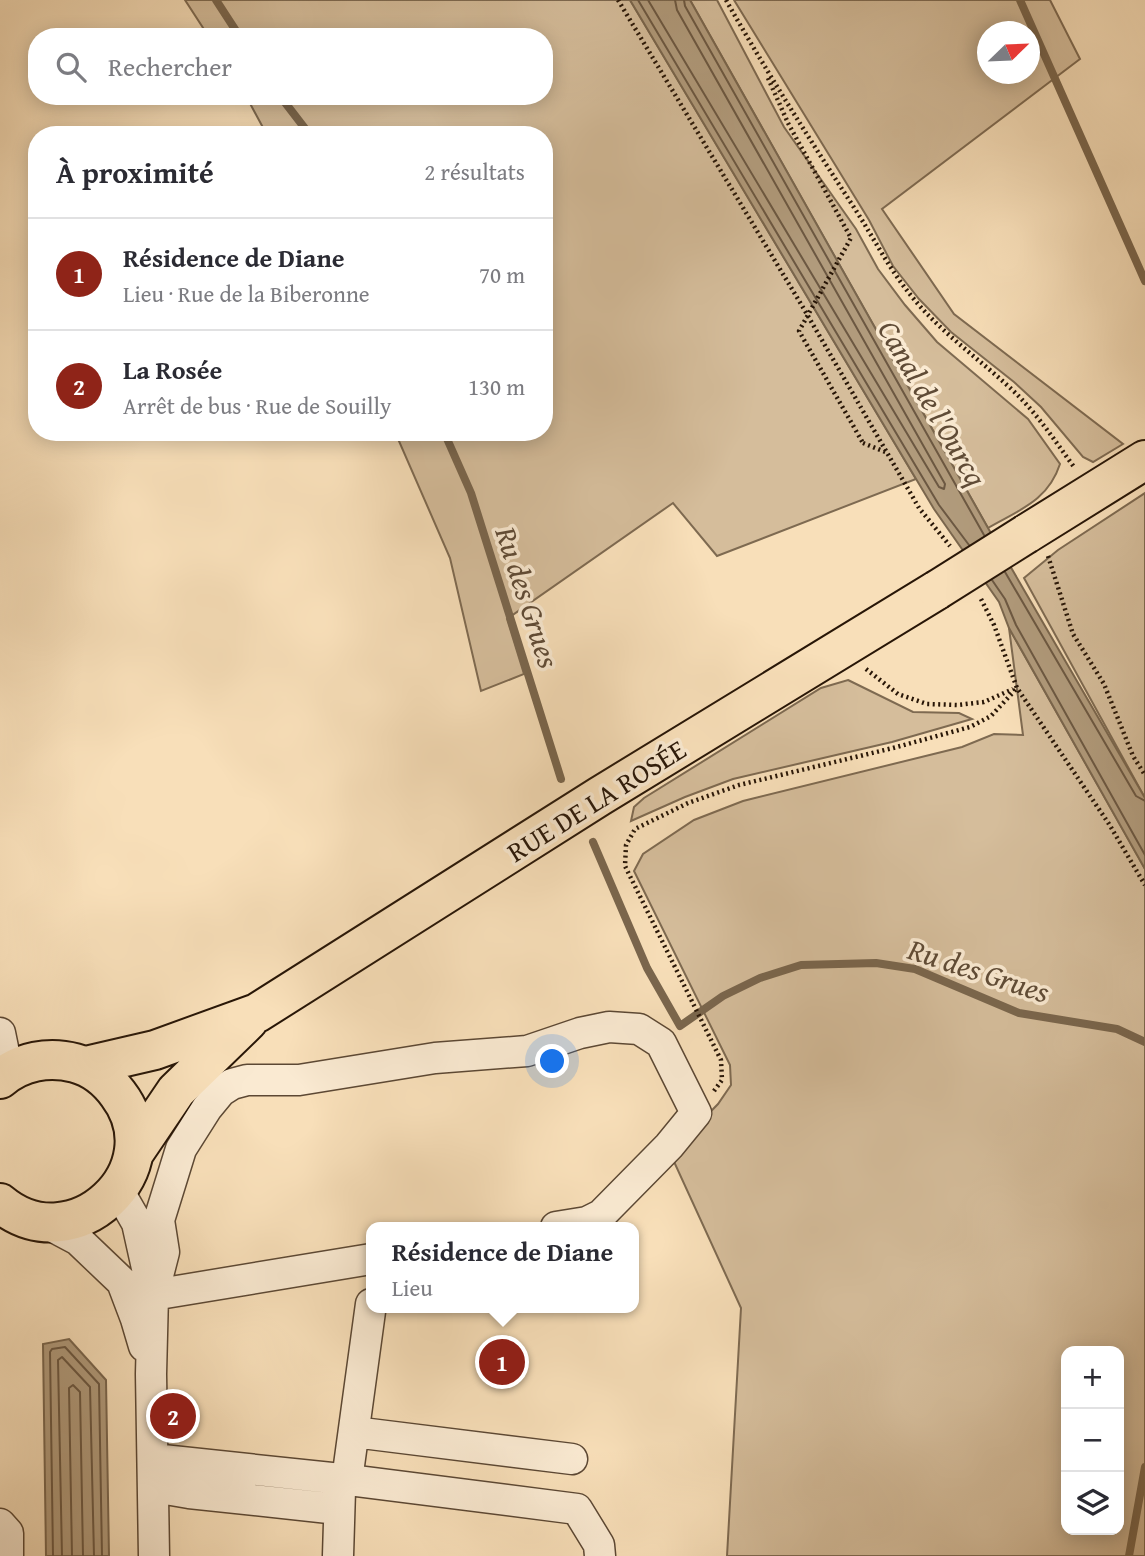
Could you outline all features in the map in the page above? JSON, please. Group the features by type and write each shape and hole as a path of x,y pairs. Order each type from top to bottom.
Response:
{"main road":[{"name":"RUE DE LA ROSÉE","path":"118,1191 128,1173 134,1153 176,1091 257,1013 1145,460"},
{"name":"RUE DE LA ROSÉE","path":"86,1066 155,1050 257,1013"},
{"path":"4,1075 33,1061 60,1059 86,1066 108,1081 124,1102 133,1127 134,1153"},
{"path":"3,1208 26,1219 46,1223 66,1222 86,1216 118,1191"}],"street":[{"path":"154,1556 151,1374 153,1295 164,1252 159,1220 181,1149 221,1091 232,1084 247,1080 299,1080 435,1058 527,1051 580,1033 609,1027 639,1029 660,1044 696,1113 669,1146 601,1215 587,1222"},
{"path":"0,1032 4,1075"},
{"path":"118,1191 137,1223 153,1295"},
{"path":"46,1223 78,1240 122,1282 136,1319 151,1374"},
{"path":"153,1295 366,1260"},
{"path":"338,1556 338,1509 354,1432 370,1313"},
{"path":"354,1432 572,1459"},
{"path":"154,1473 344,1480 577,1509 599,1545 600,1556"},
{"path":"154,1473 189,1493 338,1509"},
{"path":"0,1524 8,1532 8,1556"}],"path":[{"path":"618,0 888,453 863,443 799,331 851,238 788,123 761,61"},
{"path":"726,0 889,268 915,302 948,335 1008,385 1034,411 1081,476"},
{"path":"1031,531 1046,550 1073,634 1104,684 1133,756 1145,775"},
{"path":"870,672 898,694 927,704 984,702 1017,688"},
{"path":"1017,688 1109,824 1145,885"},
{"path":"696,1113 722,1080 721,1060 625,866 626,845 635,829 688,803 739,785 970,727 991,716 1017,688"}],"shaded area":[{"path":"185,0 630,0 916,479 717,556 673,503 507,619 524,674 481,691 450,558 399,441 553,441 553,126 262,126 251,105 553,105 553,28 203,28"},
{"path":"690,0 717,0 784,127 856,229 878,269 905,305 937,342 1028,419 1060,464 1048,487 1021,510 988,528"},
{"path":"734,0 1050,0 1080,59 882,209 954,314 1123,444 1093,462 1083,457 1041,407 951,332 919,299 893,266 869,220"},
{"path":"1145,493 1145,798 1024,578 1058,550"},
{"path":"1009,628 1145,869 1145,1556 727,1556 741,1308 670,1153 718,1104 731,1085 730,1065 634,871 643,854 694,820 743,801 962,747 994,734 1023,735"},
{"path":"848,680 913,712 959,713 972,719 892,742 733,779 631,821 634,807 644,798 821,688"}],"water":[{"path":"630,0 690,0 988,528 1145,798 1145,869 1009,628 999,602 934,509"},
{"path":"69,1339 106,1380 109,1556 46,1556 43,1344"}],"waterway":[{"name":"Ru des Grues","path":"216,0 234,28"},
{"path":"1020,0 1145,281"},
{"name":"Ru des Grues","path":"287,105 303,126"},
{"name":"Ru des Grues","path":"448,441 471,493 561,779"},
{"name":"Ru des Grues","path":"593,842 647,968 680,1026 723,996 760,978 801,965 876,963 915,969 1019,1013 1117,1029 1145,1042"},
{"name":"Ru des Grues","path":"1129,1556 1145,1467"}],"place":[{"name":"Résidence de Diane","path":"502,1362"},
{"name":"La Rosée","path":"173,1416"}],"water label":[{"name":"Canal de l'Ourcq","path":"933,403"}]}
